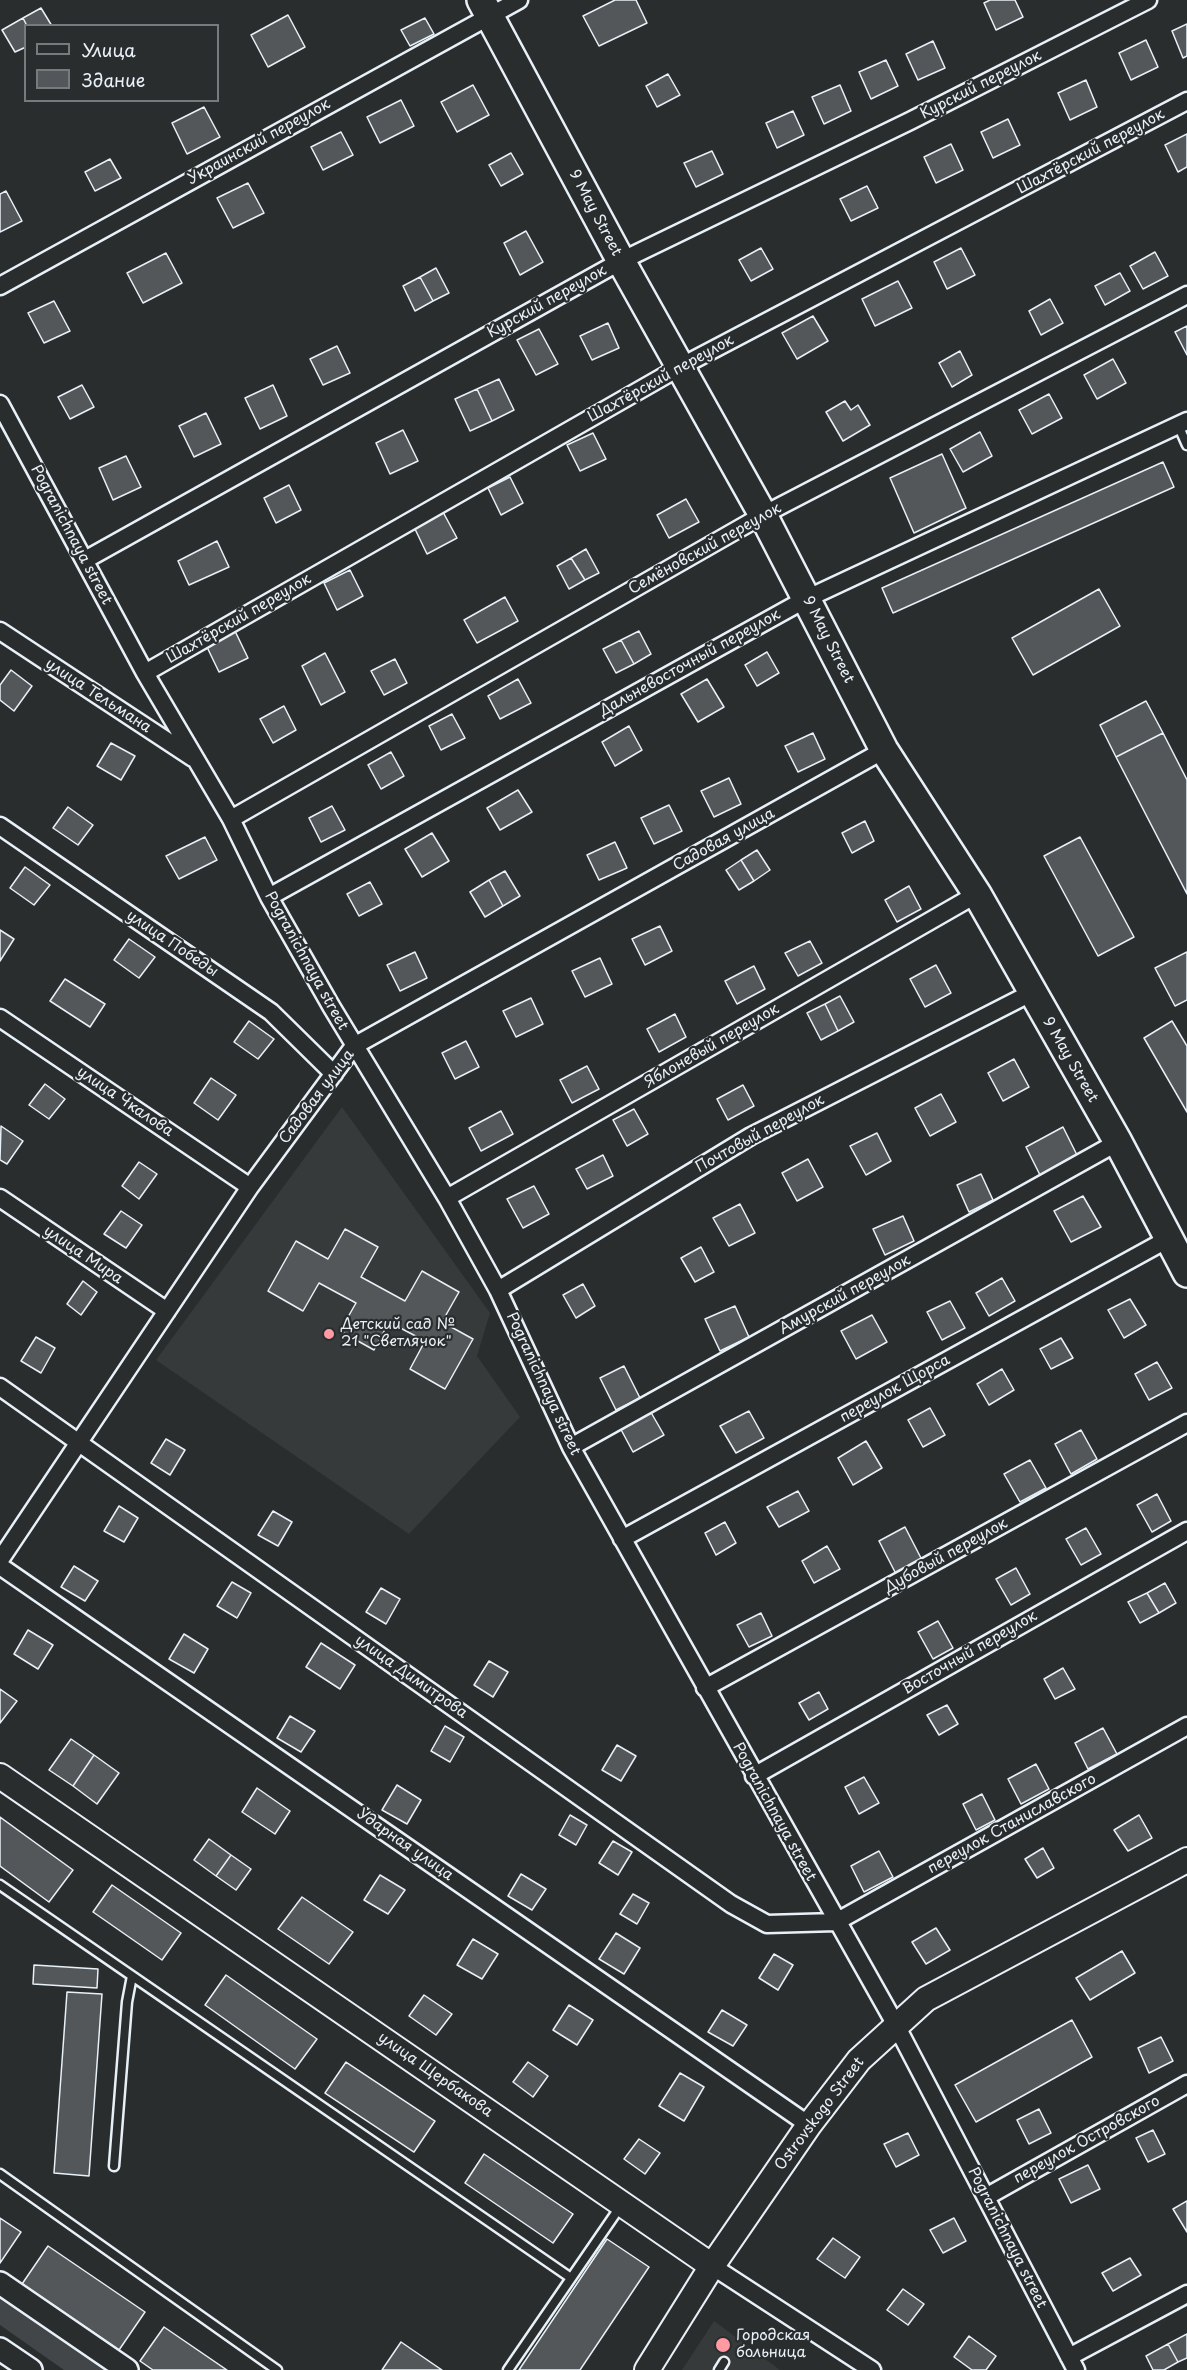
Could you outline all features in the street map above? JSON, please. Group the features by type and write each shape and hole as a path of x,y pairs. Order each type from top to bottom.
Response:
{"main road":[{"name":"9 May Street","path":"485,7 621,261 763,515 884,750 977,894 1031,993 1118,1142 1187,1272"},
{"name":"улица Щербакова","path":"0,1776 712,2266"},
{"name":"Ostrovskogo Street","path":"647,2370 712,2266 809,2125 859,2060 926,1999 1187,1860"}],"street":[{"name":"Украинский переулок","path":"0,286 485,7 519,0"},
{"name":"Курский переулок","path":"85,560 621,261 910,121 1148,0"},
{"name":"Шахтёрский переулок","path":"145,673 680,367 1187,101"},
{"name":"Семёновский переулок","path":"231,819 763,515 1187,295"},
{"name":"Pogranichnaya street","path":"0,404 145,673 231,819 269,897 354,1046 447,1198 498,1290 571,1447 897,2027 1073,2363"},
{"name":"Дальневосточный переулок","path":"269,897 806,599 1183,423"},
{"name":"улица Тельмана","path":"0,632 196,760"},
{"name":"Садовая улица","path":"0,1560 250,1187 354,1046 884,750"},
{"name":"улица Победы","path":"0,826 271,1012 334,1074"},
{"name":"Яблоневый переулок","path":"447,1198 977,894"},
{"name":"Почтовый переулок","path":"498,1290 752,1136 1031,993"},
{"name":"улица Чкалова","path":"0,1018 250,1187"},
{"name":"Амурский переулок","path":"571,1447 1118,1142"},
{"name":"улица Мира","path":"0,1198 167,1311"},
{"name":"переулок Щорса","path":"622,1539 1168,1239"},
{"name":"улица Димитрова","path":"0,1387 731,1904 766,1924 836,1922"},
{"name":"Дубовый переулок","path":"705,1688 1187,1424"},
{"name":"Восточный переулок","path":"754,1776 1187,1531"},
{"name":"Ударная улица","path":"0,1566 809,2125"},
{"name":"переулок Станиславского","path":"836,1922 1187,1726"},
{"name":"переулок Островского","path":"986,2197 1187,2084"},
{"name":"улица Щербакова","path":"712,2266 872,2370"},
{"path":"0,2283 127,2370"},
{"path":"1073,2363 1187,2294"},
{"path":"0,2349 31,2370"}],"lane":[{"path":"1183,423 1187,445"},
{"path":"1,1888 571,2278"},
{"path":"114,2166 127,2002 132,1976"},
{"path":"0,2174 277,2370"},
{"path":"508,2370 622,2204"}],"shaded area":[{"name":"Детский сад № 21 \"Светлячок\"","path":"342,1107 490,1313 477,1356 520,1417 409,1534 156,1360"},
{"path":"0,2293 113,2370 64,2370 0,2325"},
{"name":"Городская больница","path":"714,2321 780,2370 682,2370"}],"building":[{"path":"615,0 636,0 647,23 599,46 583,16"},
{"path":"990,0 1015,0 1023,17 996,30 984,3"},
{"path":"41,8 51,24 26,24 23,18"},
{"path":"288,15 305,47 268,67 251,35"},
{"path":"23,18 26,24 24,24 24,48 15,52 2,30"},
{"path":"425,18 434,34 410,46 401,30"},
{"path":"1187,24 1187,56 1183,58 1172,31"},
{"path":"1146,40 1158,67 1131,80 1119,53"},
{"path":"933,41 945,68 918,80 906,54"},
{"path":"886,60 898,86 871,99 859,72"},
{"path":"668,74 680,95 657,107 646,86"},
{"path":"1086,80 1097,107 1070,120 1058,93"},
{"path":"473,85 489,115 457,132 441,102"},
{"path":"840,85 851,111 824,124 812,97"},
{"path":"401,100 414,126 380,143 367,117"},
{"path":"204,107 220,137 187,154 172,123"},
{"path":"793,111 804,135 777,148 766,123"},
{"path":"1008,119 1020,145 993,158 981,132"},
{"path":"341,132 353,155 323,170 311,147"},
{"path":"1187,134 1187,167 1178,172 1165,145"},
{"path":"951,144 963,170 936,183 924,157"},
{"path":"712,151 723,174 696,187 684,163"},
{"path":"511,153 523,174 501,186 489,165"},
{"path":"110,159 121,178 95,191 85,172"},
{"path":"248,183 264,213 233,228 217,198"},
{"path":"867,186 878,208 851,221 840,199"},
{"path":"6,191 22,221 0,232 0,194"},
{"path":"526,231 543,262 520,275 504,243"},
{"path":"761,248 773,269 751,281 739,260"},
{"path":"961,248 975,275 947,289 934,262"},
{"path":"1155,252 1168,276 1143,289 1130,266"},
{"path":"166,253 182,283 143,303 127,273"},
{"path":"436,268 449,293 433,301 420,277"},
{"path":"1120,273 1130,291 1105,305 1095,286"},
{"path":"420,277 433,301 415,311 403,286"},
{"path":"898,281 912,308 875,326 862,299"},
{"path":"1050,299 1063,323 1041,335 1029,311"},
{"path":"54,301 70,331 44,343 28,313"},
{"path":"813,316 828,341 797,359 782,333"},
{"path":"608,323 619,348 592,360 580,336"},
{"path":"1187,326 1187,355 1175,332"},
{"path":"539,329 558,364 536,375 517,340"},
{"path":"337,346 350,373 323,385 310,359"},
{"path":"960,351 972,375 952,387 939,363"},
{"path":"1113,359 1126,383 1097,399 1084,375"},
{"path":"499,379 514,410 492,421 477,389"},
{"path":"82,385 94,407 70,419 58,397"},
{"path":"273,385 287,416 260,429 245,398"},
{"path":"477,389 492,421 470,431 455,399"},
{"path":"1049,394 1062,418 1032,434 1019,410"},
{"path":"845,401 851,410 858,405 870,425 843,441 826,412"},
{"path":"206,413 221,444 194,457 179,426"},
{"path":"403,430 418,461 390,474 376,443"},
{"path":"980,432 992,456 963,472 950,449"},
{"path":"593,433 606,459 580,471 567,445"},
{"path":"942,454 966,508 914,533 890,478"},
{"path":"126,456 141,487 113,500 99,468"},
{"path":"1163,462 1174,487 893,613 882,588"},
{"path":"510,477 523,503 501,515 488,488"},
{"path":"289,485 301,510 276,523 264,498"},
{"path":"686,499 699,522 669,538 657,515"},
{"path":"443,512 457,538 427,554 414,527"},
{"path":"217,541 229,567 189,585 178,561"},
{"path":"586,549 599,573 585,580 571,558"},
{"path":"571,558 585,580 569,589 557,566"},
{"path":"350,570 363,596 337,610 324,583"},
{"path":"1099,589 1120,626 1033,675 1012,638"},
{"path":"505,597 518,621 477,643 464,620"},
{"path":"235,631 248,658 219,672 206,645"},
{"path":"639,631 651,654 634,664 621,640"},
{"path":"621,640 634,664 616,673 603,649"},
{"path":"767,652 779,673 757,686 745,665"},
{"path":"325,653 345,692 321,705 302,666"},
{"path":"395,659 407,683 384,695 371,671"},
{"path":"11,670 32,686 14,711 0,700 0,685"},
{"path":"518,679 531,703 500,719 488,696"},
{"path":"707,679 724,707 698,722 681,694"},
{"path":"1146,701 1163,733 1116,757 1100,725"},
{"path":"284,706 296,730 273,743 260,719"},
{"path":"452,714 465,738 441,750 429,726"},
{"path":"629,726 642,750 615,766 602,742"},
{"path":"813,733 825,759 798,772 785,746"},
{"path":"1163,733 1187,780 1187,894 1116,757"},
{"path":"111,743 135,756 121,780 97,766"},
{"path":"391,752 404,776 381,789 368,765"},
{"path":"729,778 741,804 714,817 701,791"},
{"path":"518,790 532,812 500,830 487,808"},
{"path":"669,805 682,831 654,844 641,818"},
{"path":"332,806 345,830 321,842 309,818"},
{"path":"68,807 93,825 78,845 53,828"},
{"path":"865,821 874,841 852,853 842,833"},
{"path":"432,833 449,861 422,877 405,849"},
{"path":"205,837 217,860 179,879 166,856"},
{"path":"1080,837 1134,937 1098,956 1044,856"},
{"path":"615,842 627,868 599,880 587,855"},
{"path":"757,850 770,870 754,881 741,860"},
{"path":"741,860 754,881 739,890 726,870"},
{"path":"25,867 50,885 34,905 10,888"},
{"path":"505,871 520,896 503,906 489,880"},
{"path":"489,880 503,906 485,917 470,892"},
{"path":"370,882 382,904 359,916 347,894"},
{"path":"909,886 921,909 897,922 885,900"},
{"path":"660,926 672,951 645,965 632,939"},
{"path":"0,930 14,939 0,961"},
{"path":"129,939 155,957 139,978 114,960"},
{"path":"810,941 822,963 798,976 785,953"},
{"path":"415,952 427,978 400,991 387,965"},
{"path":"1187,952 1187,1000 1175,1006 1155,968"},
{"path":"600,958 612,984 585,997 572,971"},
{"path":"936,965 951,993 925,1007 910,979"},
{"path":"754,966 765,989 737,1004 725,981"},
{"path":"65,979 105,1004 90,1027 50,1001"},
{"path":"840,996 854,1022 838,1031 825,1004"},
{"path":"531,998 543,1024 516,1037 503,1011"},
{"path":"825,1004 838,1031 821,1040 807,1013"},
{"path":"675,1014 686,1037 659,1052 647,1029"},
{"path":"249,1021 274,1039 258,1059 234,1042"},
{"path":"1172,1021 1187,1046 1187,1112 1144,1038"},
{"path":"466,1041 479,1067 455,1079 442,1053"},
{"path":"1014,1059 1029,1087 1003,1101 988,1073"},
{"path":"587,1066 599,1089 572,1103 560,1080"},
{"path":"211,1078 236,1095 218,1120 194,1103"},
{"path":"45,1084 65,1099 49,1119 29,1105"},
{"path":"743,1085 754,1106 728,1120 717,1099"},
{"path":"941,1094 956,1122 930,1136 915,1108"},
{"path":"634,1109 648,1134 627,1146 613,1120"},
{"path":"501,1111 513,1134 481,1151 469,1128"},
{"path":"1,1126 23,1141 7,1164 0,1160"},
{"path":"1063,1127 1078,1157 1041,1177 1026,1147"},
{"path":"877,1133 891,1161 866,1175 850,1146"},
{"path":"603,1155 613,1176 587,1189 576,1169"},
{"path":"808,1159 823,1187 797,1201 782,1173"},
{"path":"139,1162 157,1174 139,1199 122,1186"},
{"path":"981,1174 993,1200 969,1212 957,1185"},
{"path":"534,1186 549,1214 523,1228 507,1199"},
{"path":"1083,1196 1101,1227 1071,1242 1054,1211"},
{"path":"740,1204 755,1233 729,1246 713,1218"},
{"path":"121,1211 142,1225 126,1248 104,1234"},
{"path":"903,1216 914,1241 885,1255 873,1229"},
{"path":"345,1229 378,1247 361,1277 405,1301 422,1271 459,1292 442,1322 473,1339 445,1389 410,1369 425,1341 389,1322 374,1350 340,1331 356,1303 319,1283 303,1311 268,1291 296,1241 328,1259"},
{"path":"701,1247 714,1272 695,1282 681,1258"},
{"path":"1002,1278 1015,1301 989,1316 976,1293"},
{"path":"83,1281 97,1292 81,1315 67,1304"},
{"path":"583,1284 595,1306 576,1318 563,1295"},
{"path":"1130,1299 1146,1325 1124,1338 1108,1310"},
{"path":"950,1301 965,1328 942,1340 927,1312"},
{"path":"735,1306 749,1337 720,1351 705,1319"},
{"path":"872,1315 887,1342 856,1359 841,1331"},
{"path":"36,1337 55,1348 41,1373 21,1361"},
{"path":"1061,1338 1073,1358 1051,1369 1040,1349"},
{"path":"1157,1362 1172,1388 1149,1400 1135,1374"},
{"path":"624,1366 640,1398 616,1410 600,1378"},
{"path":"1002,1369 1014,1390 989,1405 977,1384"},
{"path":"930,1408 945,1435 923,1447 908,1420"},
{"path":"649,1409 664,1435 633,1452 618,1424"},
{"path":"749,1411 764,1438 736,1453 720,1426"},
{"path":"1081,1430 1097,1459 1071,1474 1055,1444"},
{"path":"166,1439 185,1450 170,1475 151,1463"},
{"path":"866,1441 882,1468 853,1485 838,1458"},
{"path":"1030,1460 1046,1488 1020,1502 1004,1474"},
{"path":"798,1491 809,1511 779,1527 767,1507"},
{"path":"1157,1494 1171,1521 1152,1532 1137,1505"},
{"path":"119,1506 138,1518 124,1542 104,1531"},
{"path":"273,1511 292,1522 278,1546 258,1535"},
{"path":"725,1522 736,1543 716,1555 705,1533"},
{"path":"905,1527 922,1560 896,1574 879,1541"},
{"path":"1086,1528 1101,1554 1081,1565 1066,1539"},
{"path":"827,1546 840,1569 814,1583 802,1561"},
{"path":"74,1566 98,1581 85,1601 61,1587"},
{"path":"1016,1568 1030,1594 1011,1605 996,1579"},
{"path":"232,1582 251,1593 237,1618 217,1606"},
{"path":"1165,1583 1176,1603 1159,1613 1147,1593"},
{"path":"381,1588 400,1599 386,1624 366,1612"},
{"path":"1147,1593 1159,1613 1140,1623 1128,1602"},
{"path":"761,1613 772,1636 749,1647 737,1625"},
{"path":"938,1621 953,1648 933,1659 918,1632"},
{"path":"28,1630 53,1645 38,1669 14,1654"},
{"path":"184,1634 208,1649 194,1673 169,1659"},
{"path":"321,1643 355,1665 340,1689 306,1667"},
{"path":"489,1661 508,1672 493,1697 474,1685"},
{"path":"1063,1668 1075,1689 1055,1699 1044,1679"},
{"path":"0,1689 17,1701 0,1723"},
{"path":"819,1692 828,1709 809,1720 799,1703"},
{"path":"947,1705 958,1724 939,1735 927,1715"},
{"path":"290,1716 315,1731 301,1752 277,1738"},
{"path":"445,1726 464,1737 450,1762 431,1751"},
{"path":"1103,1728 1117,1754 1088,1769 1075,1743"},
{"path":"71,1739 94,1755 73,1786 49,1770"},
{"path":"617,1745 636,1756 621,1781 602,1770"},
{"path":"94,1755 119,1773 97,1804 73,1786"},
{"path":"1036,1764 1049,1789 1021,1804 1008,1779"},
{"path":"864,1777 879,1803 859,1814 845,1787"},
{"path":"397,1785 421,1800 407,1824 382,1810"},
{"path":"257,1788 290,1811 275,1834 242,1812"},
{"path":"982,1794 995,1820 976,1830 963,1804"},
{"path":"570,1815 587,1825 576,1845 559,1835"},
{"path":"1139,1815 1152,1838 1128,1851 1114,1830"},
{"path":"0,1817 73,1870 49,1902 0,1866"},
{"path":"209,1839 231,1855 216,1876 194,1860"},
{"path":"613,1841 632,1852 618,1875 599,1863"},
{"path":"1043,1848 1054,1868 1037,1878 1025,1859"},
{"path":"879,1851 893,1877 864,1892 851,1866"},
{"path":"231,1855 251,1869 236,1890 216,1876"},
{"path":"521,1874 546,1889 532,1910 508,1896"},
{"path":"380,1875 405,1890 388,1914 364,1900"},
{"path":"112,1885 181,1933 162,1960 93,1912"},
{"path":"633,1894 649,1903 637,1924 620,1914"},
{"path":"302,1897 353,1932 329,1964 278,1929"},
{"path":"936,1928 950,1950 926,1964 912,1942"},
{"path":"616,1933 640,1948 624,1974 599,1959"},
{"path":"473,1939 498,1954 482,1979 457,1965"},
{"path":"1122,1951 1135,1973 1090,2000 1076,1978"},
{"path":"774,1954 793,1965 778,1990 759,1978"},
{"path":"34,1965 98,1969 97,1988 33,1984"},
{"path":"226,1975 317,2039 295,2069 205,2005"},
{"path":"67,1992 102,1994 89,2176 54,2173"},
{"path":"424,1995 452,2014 436,2035 409,2016"},
{"path":"569,2005 593,2020 577,2045 553,2030"},
{"path":"722,2010 747,2025 733,2046 708,2032"},
{"path":"1072,2020 1092,2057 976,2122 955,2085"},
{"path":"1161,2037 1173,2061 1149,2073 1138,2048"},
{"path":"346,2062 435,2121 414,2152 325,2093"},
{"path":"528,2062 548,2076 533,2097 513,2082"},
{"path":"680,2073 704,2087 684,2121 659,2106"},
{"path":"1039,2109 1051,2133 1029,2144 1017,2120"},
{"path":"1153,2130 1165,2154 1148,2162 1136,2138"},
{"path":"908,2133 919,2155 896,2167 884,2144"},
{"path":"639,2139 660,2153 645,2174 624,2159"},
{"path":"484,2154 573,2214 553,2243 465,2183"},
{"path":"1088,2165 1100,2189 1071,2203 1059,2179"},
{"path":"1187,2201 1187,2232 1173,2209"},
{"path":"0,2218 21,2232 0,2263"},
{"path":"954,2218 966,2241 943,2253 930,2230"},
{"path":"833,2238 860,2257 845,2278 817,2259"},
{"path":"607,2239 649,2267 580,2370 519,2370"},
{"path":"48,2246 145,2312 119,2350 22,2284"},
{"path":"1130,2258 1141,2275 1113,2291 1102,2273"},
{"path":"903,2289 924,2304 908,2325 887,2310"},
{"path":"164,2327 227,2370 153,2370 140,2361"},
{"path":"1187,2334 1187,2358 1178,2362 1168,2344"},
{"path":"969,2336 996,2356 986,2370 972,2370 954,2357"},
{"path":"401,2342 442,2370 382,2370"},
{"path":"1168,2344 1178,2362 1164,2370 1153,2370 1146,2356"}],"place":[{"name":"Детский сад № 21 \"Светлячок\"","path":"329,1334"},
{"name":"Городская больница","path":"723,2345"}]}
